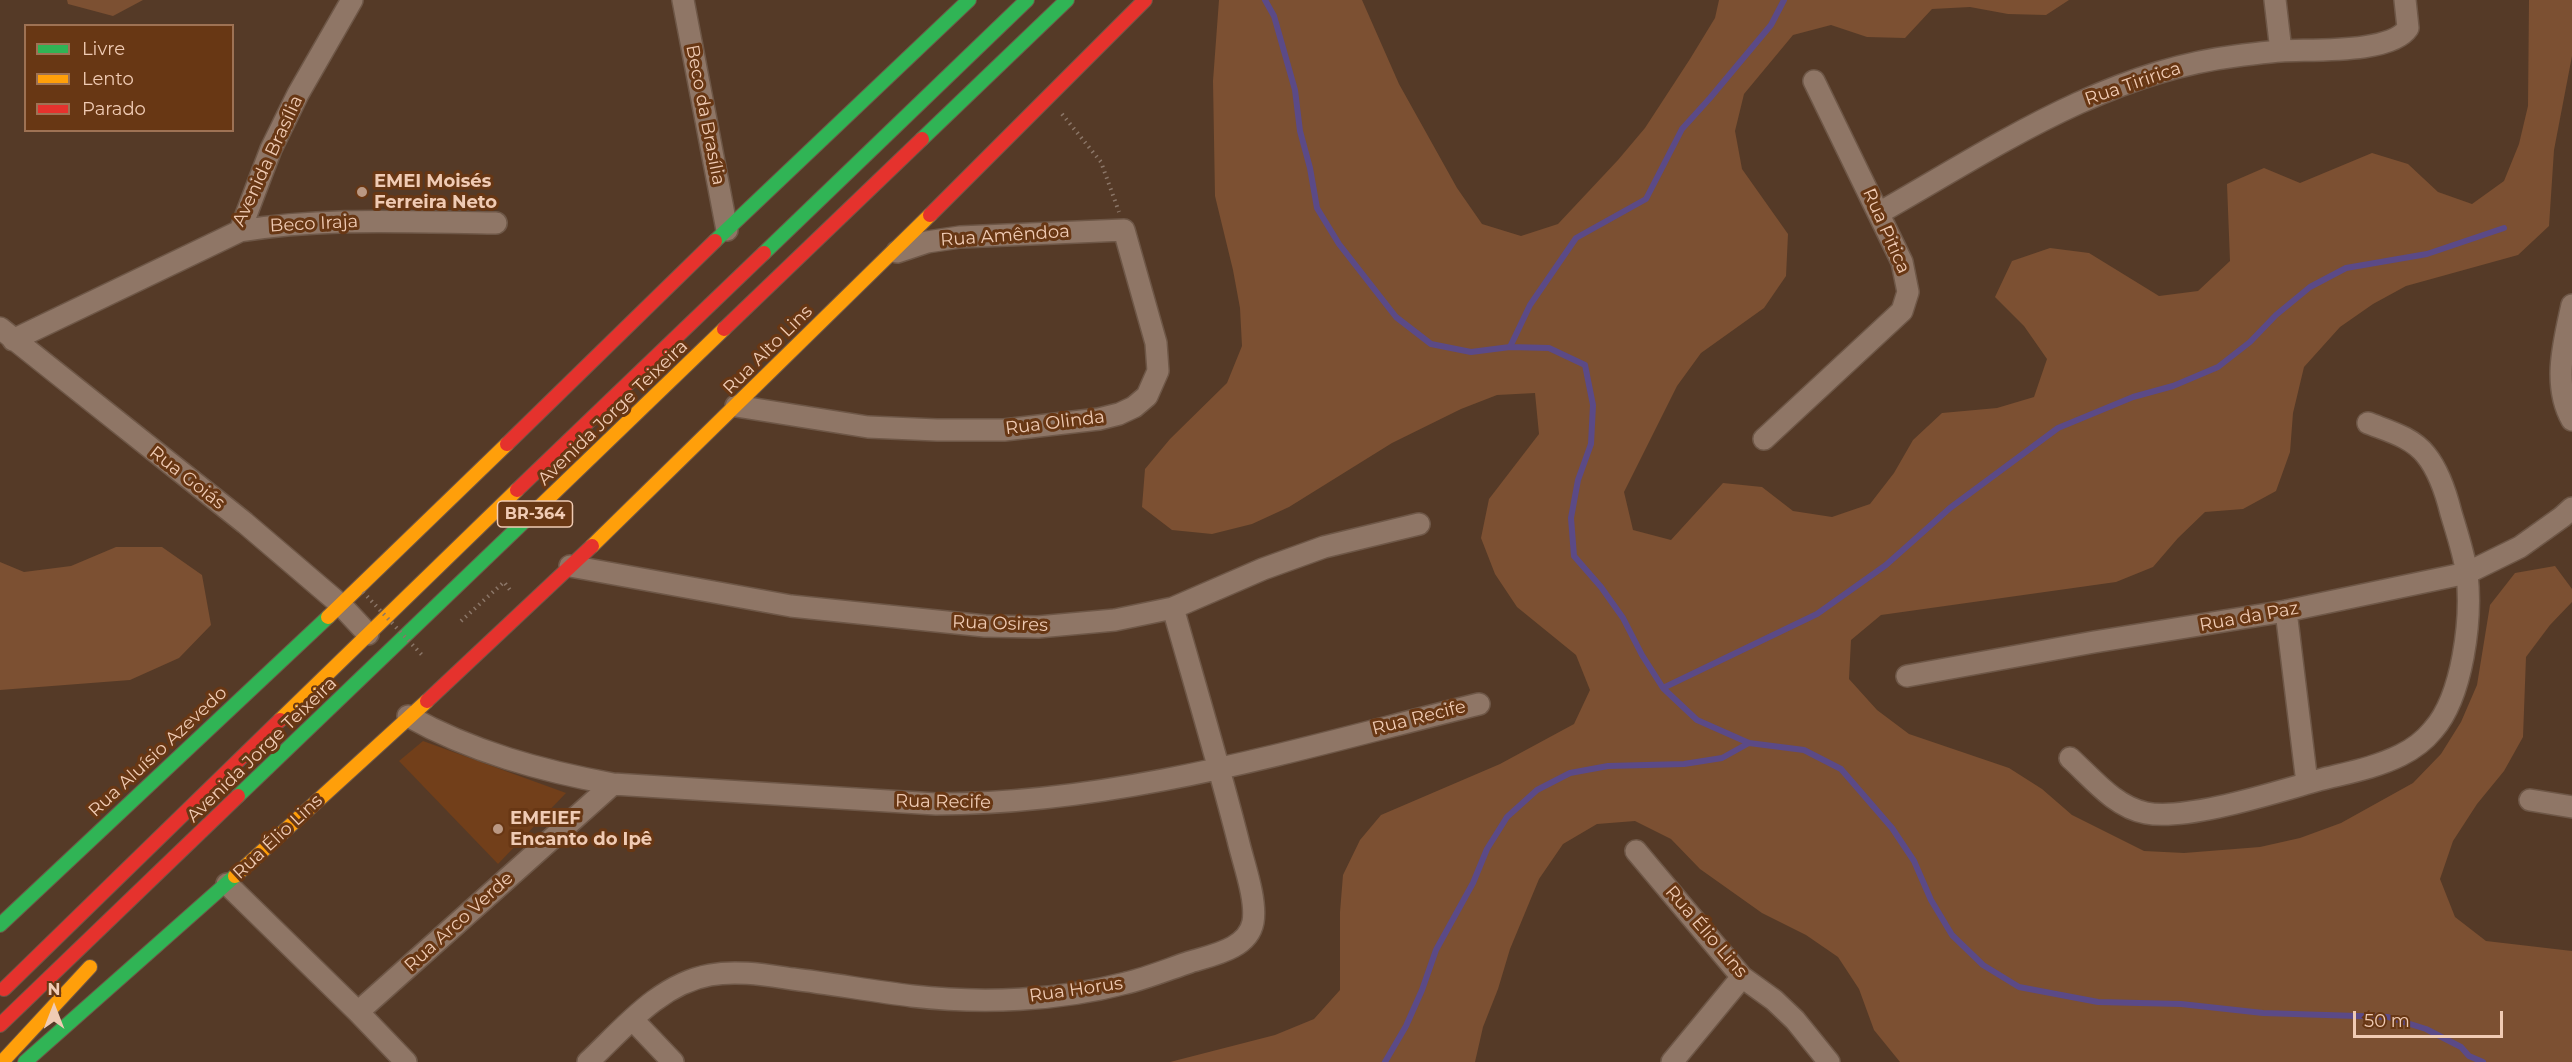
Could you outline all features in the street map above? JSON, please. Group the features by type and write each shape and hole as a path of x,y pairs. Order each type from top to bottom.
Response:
{"main road":[{"name":"Rua Aluísio Azevedo","path":"0,925 341,605 727,230 969,0"},
{"name":"Avenida Jorge Teixeira","path":"0,993 368,634 1027,0"},
{"name":"Avenida Jorge Teixeira","path":"0,1025 1067,0"},
{"name":"Rua Alto Lins","path":"408,716 570,566 736,406 1145,0"},
{"name":"Rua Élio Lins","path":"227,884 408,716"},
{"path":"145,904 162,871"},
{"path":"25,1062 227,884"},
{"path":"2,1062 97,960"}],"street":[{"name":"Avenida Brasília","path":"7,334 240,231 271,148 303,84 352,0"},
{"name":"Beco da Brasília","path":"683,0 727,230"},
{"path":"2275,0 2281,51"},
{"name":"Rua Tiririca","path":"1880,213 2061,111 2092,96 2174,68 2233,56 2368,45 2396,38 2408,28 2405,0"},
{"name":"Rua Pitica","path":"1764,439 1902,311 1906,302 1908,281 1902,262 1814,81"},
{"name":"Beco Iraja","path":"240,231 332,221 496,223"},
{"name":"Rua Amêndoa","path":"888,255 938,240 1125,230"},
{"name":"Rua Olinda","path":"736,406 868,427 937,430 1004,430 1099,419 1119,414 1147,396 1158,371 1156,343 1125,230"},
{"path":"2572,305 2562,358 2562,380 2564,406 2572,420"},
{"name":"Rua Goiás","path":"7,334 245,523 341,605 368,634"},
{"path":"2070,758 2107,793 2126,807 2157,814 2236,802 2382,763 2419,744 2433,730 2443,717 2454,691 2467,623 2467,573 2447,498 2436,470 2415,444 2368,423"},
{"name":"Rua da Paz","path":"1907,676 2094,642 2286,611 2467,573 2520,547 2572,508"},
{"name":"Rua Osires","path":"570,566 791,606 985,626 1065,625 1115,620 1173,608 1263,569 1324,547 1419,524"},
{"name":"Rua Horus","path":"588,1062 633,1020 676,987 692,980 729,973 768,976 914,996 1003,999 1062,995 1125,984 1235,946 1249,932 1254,917 1248,882 1220,768 1173,608"},
{"path":"2286,611 2307,783"},
{"name":"Rua Recife","path":"408,716 469,746 574,777 613,784 924,804 984,804 1035,801 1100,792 1220,768 1479,704"},
{"name":"Rua Arco Verde","path":"358,1012 613,784"},
{"path":"2530,800 2572,807"},
{"name":"Rua Élio Lins","path":"1636,851 1742,976 1774,1000 1795,1020 1829,1062"},
{"name":"Rua Élio Lins","path":"227,884 406,1062"},
{"path":"1672,1062 1742,976"},
{"path":"633,1020 673,1062"}],"path":[{"path":"1050,94 1067,121 1091,147 1101,162 1125,230"},
{"path":"455,627 504,582 510,589 501,597"},
{"path":"363,592 423,657 431,649"}],"shaded area":[{"path":"67,0 143,0 113,16 68,4"},
{"path":"1219,0 1362,0 1399,84 1457,188 1482,224 1521,236 1558,224 1645,128 1715,18 1719,0 2069,0 2046,15 2008,14 1970,7 1932,9 1905,38 1867,37 1831,25 1793,35 1744,94 1735,131 1742,169 1788,234 1786,276 1764,308 1701,353 1677,386 1624,492 1633,530 1671,540 1723,483 1762,487 1793,511 1832,517 1870,504 1894,473 1913,440 1942,413 1997,408 2034,397 2047,359 2024,326 1995,297 2012,261 2050,248 2089,253 2159,296 2198,291 2230,261 2227,184 2264,168 2300,183 2372,153 2408,164 2438,192 2472,204 2504,181 2519,144 2528,106 2529,0 2572,0 2572,56 2554,150 2549,226 2518,255 2406,286 2373,304 2340,327 2304,367 2293,413 2290,452 2276,491 2243,509 2205,512 2153,567 2116,582 1881,615 1851,640 1849,679 1877,710 1909,734 2009,768 2042,789 2072,815 2144,851 2184,853 2260,847 2300,838 2341,823 2413,783 2441,754 2461,722 2477,685 2490,605 2515,573 2555,566 2572,589 2572,602 2550,625 2526,657 2523,737 2504,771 2477,804 2453,841 2440,879 2455,917 2486,941 2572,951 2572,1062 1900,1062 1874,1030 1859,989 1838,957 1806,935 1762,913 1700,869 1671,839 1635,821 1597,824 1563,844 1539,879 1510,949 1483,1027 1475,1062 1170,1062 1275,1035 1314,1019 1340,990 1340,912 1343,875 1360,840 1381,815 1500,764 1574,724 1590,690 1576,655 1517,607 1495,574 1481,538 1489,499 1539,434 1535,393 1497,395 1461,409 1392,443 1289,507 1252,524 1212,534 1172,530 1142,507 1145,469 1170,439 1227,383 1242,346 1240,308 1215,196 1213,81"},
{"path":"116,547 162,547 202,575 211,625 179,658 130,680 0,690 0,562 24,572 71,566"},
{"name":"EMEIEF Encanto do Ipê","path":"423,741 566,793 498,864 399,761"}],"waterway":[{"path":"1265,0 1274,16 1295,90 1300,131 1317,208 1339,244 1396,317 1431,344 1471,352 1510,347 1549,348 1585,365 1593,405 1591,444 1578,480 1571,518 1574,556 1601,587 1623,618 1642,655 1663,688 1697,720 1749,743 1804,750 1841,769 1892,828 1914,861 1931,900 1952,935 1983,965 2019,987 2098,1002 2181,1004 2263,1013 2388,1017 2426,1029 2461,1047 2469,1056 2483,1062"},
{"path":"1510,347 1530,305 1576,238 1646,199 1682,129 1771,25 1784,0"},
{"path":"1663,688 1817,614 1886,565 1950,508 2058,428 2133,397 2173,386 2218,367 2250,342 2276,315 2310,287 2346,268 2427,254 2504,228"},
{"path":"1385,1062 1406,1026 1436,950 1473,883 1487,849 1507,817 1537,790 1570,773 1608,766 1684,764 1722,758 1749,743"}],"traffic: fast":[{"path":"715,241 969,0"},
{"path":"764,253 1027,0"},
{"path":"922,139 1067,0"},
{"path":"238,796 531,515"},
{"path":"0,925 328,617"},
{"path":"25,1062 235,876"}],"traffic: slow":[{"path":"592,546 930,215"},
{"path":"531,515 724,329"},
{"path":"328,617 507,444"},
{"path":"280,720 517,490"},
{"path":"235,876 427,701"},
{"path":"2,1062 90,967"}],"traffic: jam":[{"path":"930,215 1145,0"},
{"path":"724,329 922,139"},
{"path":"507,444 715,241"},
{"path":"517,490 764,253"},
{"path":"427,701 592,546"},
{"path":"4,989 280,720"},
{"path":"0,1025 238,796"}],"place":[{"name":"EMEI Moisés Ferreira Neto","path":"362,192"},
{"name":"EMEIEF Encanto do Ipê","path":"498,829"}]}
